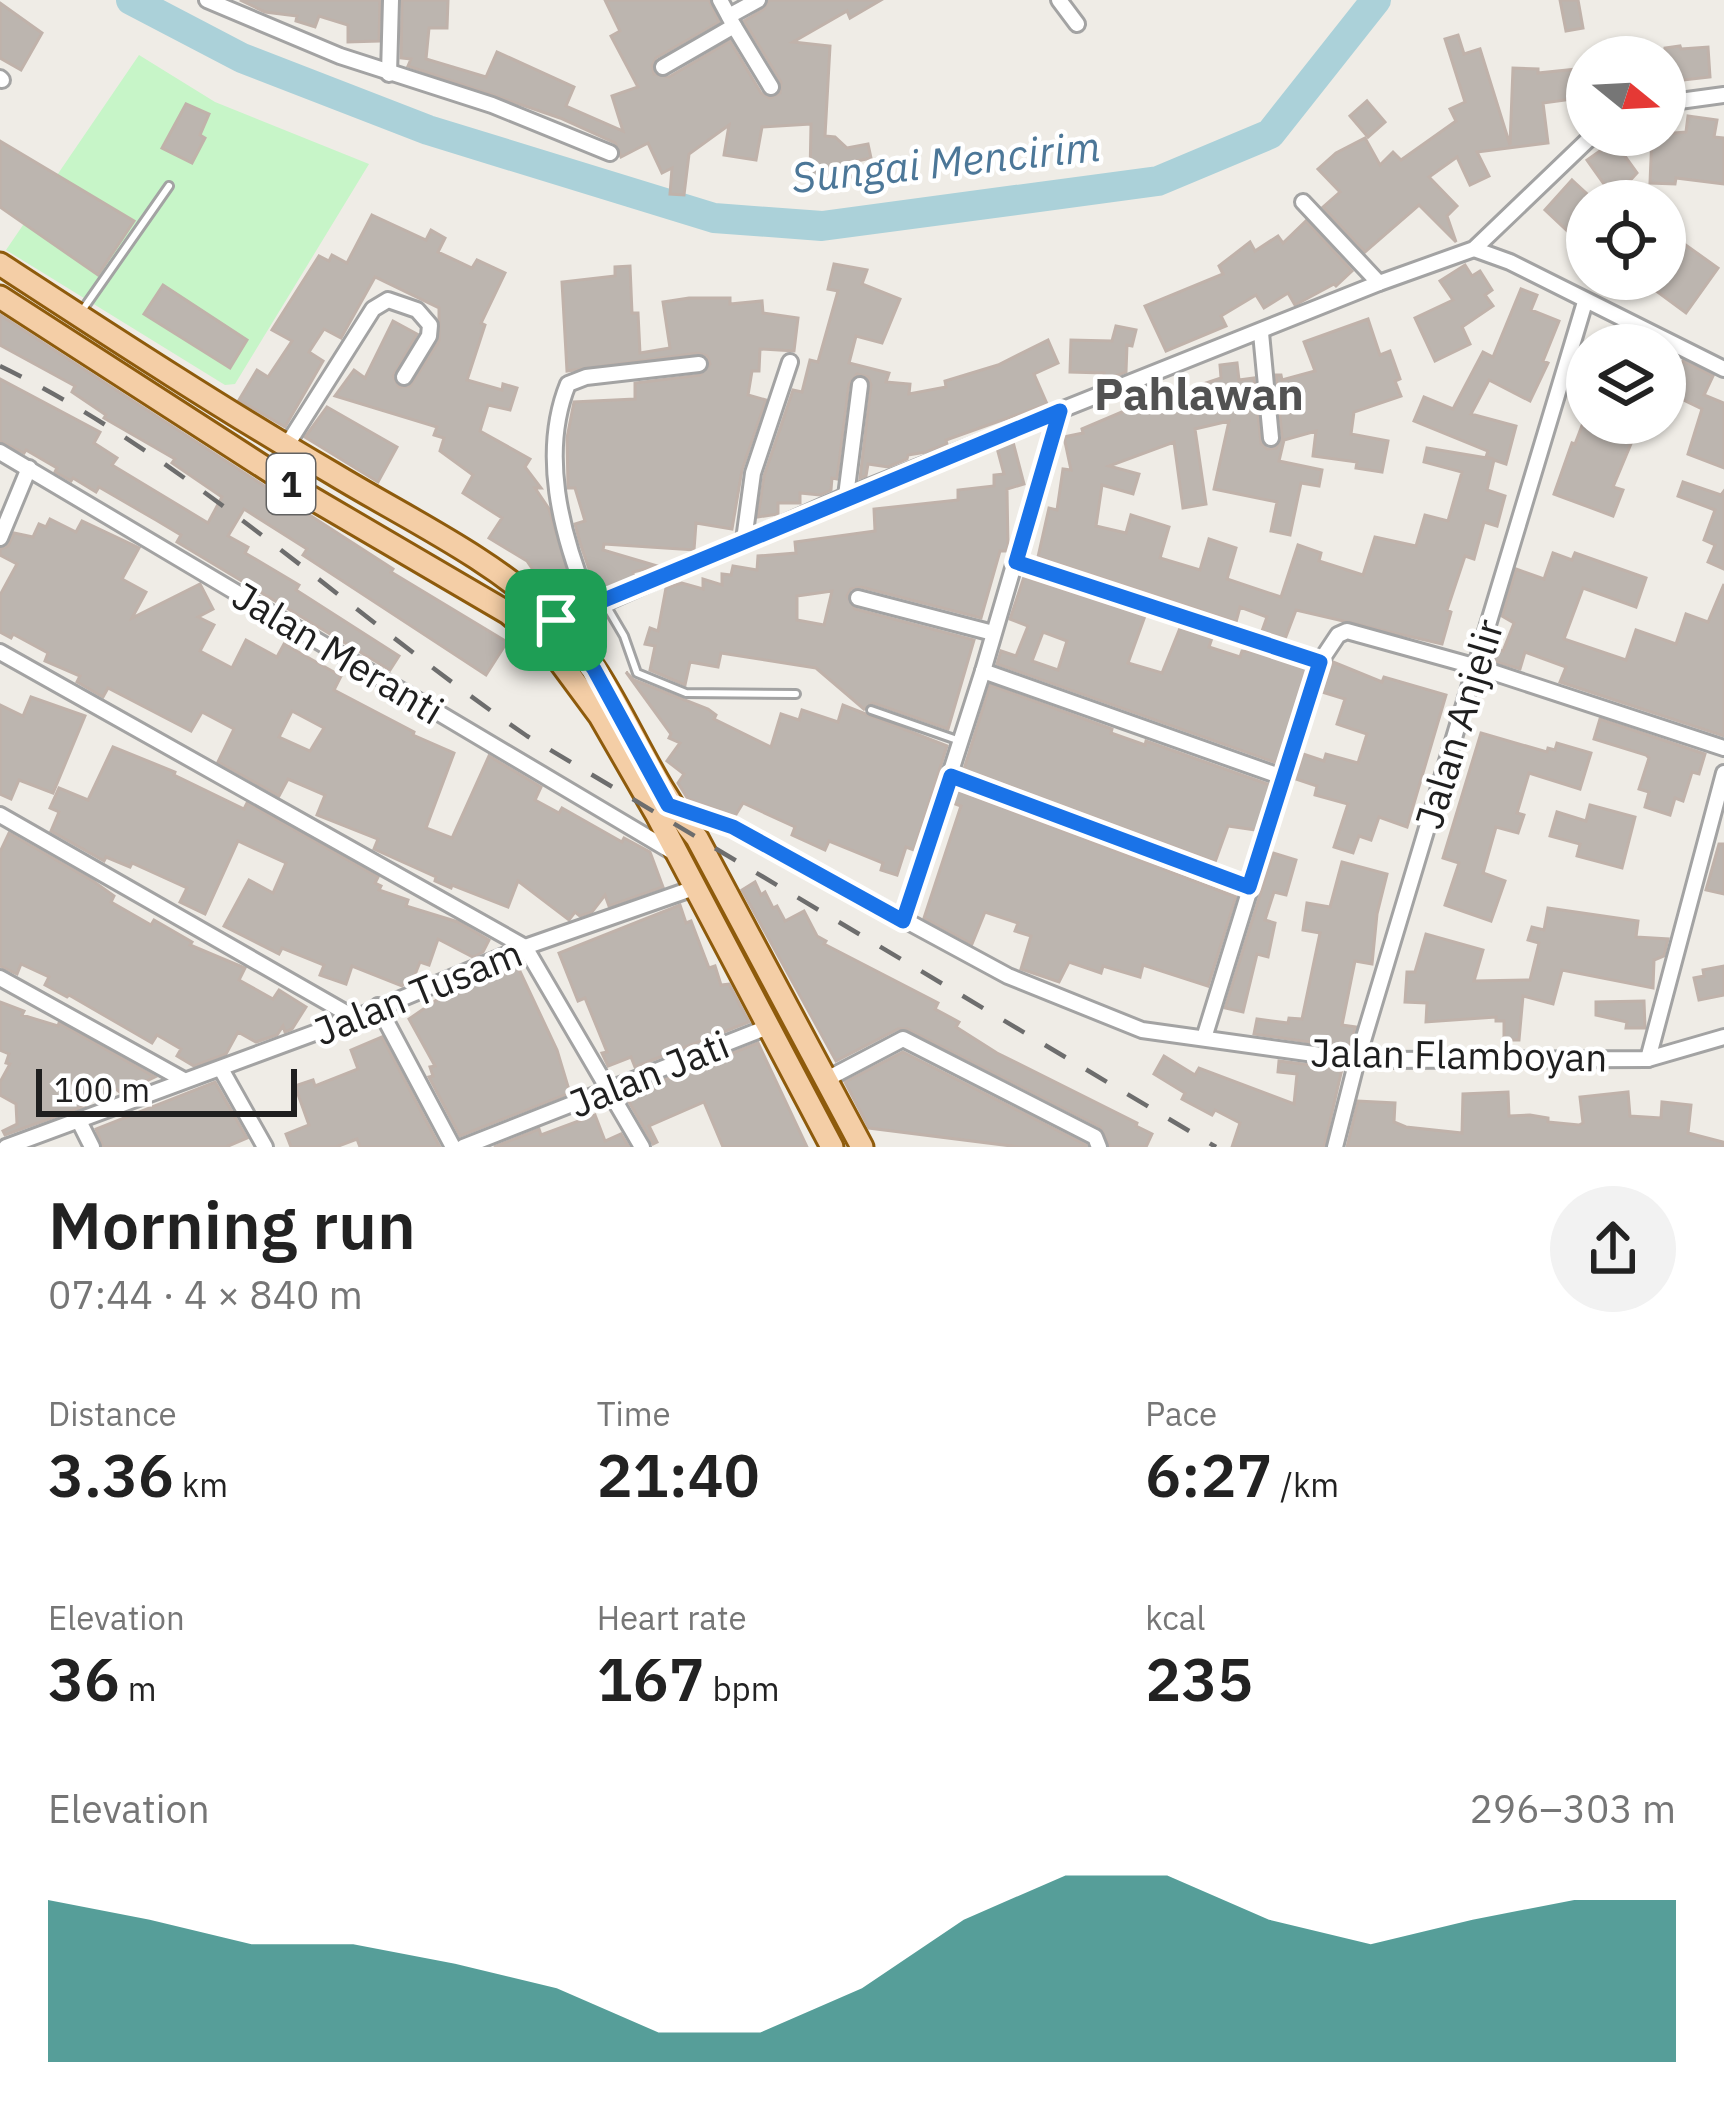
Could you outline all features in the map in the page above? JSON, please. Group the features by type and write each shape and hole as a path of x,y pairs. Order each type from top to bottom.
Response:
{"main road":[{"name":"1","path":"0,264 286,446 477,559 556,620 594,669 668,805 697,838 862,1147"},
{"name":"1","path":"0,297 310,497 529,629 574,678 600,716 832,1147"}],"street":[{"path":"207,0 389,74 492,105 610,154"},
{"path":"389,74 391,0"},
{"path":"720,0 771,87"},
{"path":"663,67 758,0"},
{"path":"1059,0 1077,24"},
{"path":"1686,100 1724,95"},
{"path":"529,629 604,603 846,496 1474,249 1570,156"},
{"path":"1304,202 1379,283"},
{"path":"1474,249 1510,262 1724,369"},
{"path":"286,446 373,309 388,299 417,310 430,325 429,336 404,376"},
{"name":"Jalan Anjelir","path":"1335,1147 1585,302"},
{"path":"1261,334 1271,438"},
{"path":"744,540 753,473 790,362"},
{"path":"604,603 587,598 567,545 556,488 561,401 568,384 586,377 699,364"},
{"path":"846,496 860,385"},
{"path":"903,921 1060,411"},
{"name":"Jalan Meranti","path":"0,452 676,854"},
{"path":"0,538 29,468"},
{"path":"1016,562 1320,662"},
{"path":"857,598 993,633"},
{"path":"1204,1038 1320,662 1338,635 1347,631 1477,667 1724,748"},
{"path":"0,652 525,947 642,1147"},
{"path":"983,671 1285,778"},
{"path":"1648,1059 1724,773"},
{"path":"951,776 1249,887"},
{"name":"Jalan Flamboyan","path":"668,805 733,827 1007,976 1142,1030 1357,1060 1648,1059 1724,1036"},
{"path":"0,815 355,1018"},
{"name":"Jalan Tusam","path":"6,1144 182,1079 221,1070 525,947 694,888"},
{"path":"0,978 182,1079"},
{"path":"378,1006 453,1147"},
{"name":"Jalan Jati","path":"463,1147 768,1027"},
{"path":"825,1080 903,1039 1095,1137 1099,1147"},
{"path":"221,1070 266,1147"},
{"path":"79,1120 92,1147"}],"lane":[{"path":"79,315 169,186"},
{"path":"604,603 624,636 637,673 686,693 796,694"},
{"path":"871,710 961,741"}],"green space":[{"path":"139,55 215,102 369,164 235,384 225,385 6,250"}],"building":[{"path":"240,0 380,0 379,41 348,42 348,25 319,16 315,27 296,21 297,16 265,12"},
{"path":"402,0 448,0 447,28 429,28 426,59 486,77 497,52 574,87 566,106 623,131 612,96 638,87 611,36 620,31 605,0 709,0 719,22 656,58 654,74 669,77 730,41 761,93 770,98 780,93 781,82 744,21 764,9 769,0 881,0 850,18 847,11 793,42 830,46 825,136 835,137 847,148 868,144 871,158 852,162 851,177 810,176 811,124 762,127 756,160 724,155 729,125 689,154 684,195 670,194 672,168 662,173 648,143 621,157 615,143 560,118 408,66 411,59 401,58"},
{"path":"1560,0 1578,0 1583,28 1566,31"},
{"path":"0,3 42,33 21,70 0,58"},
{"path":"1458,35 1464,54 1480,49 1510,145 1513,68 1538,69 1538,73 1566,70 1566,100 1543,103 1548,143 1477,152 1489,176 1470,185 1457,157 1429,177 1457,206 1447,216 1456,242 1419,205 1365,252 1323,207 1340,192 1318,169 1365,138 1380,165 1393,152 1401,160 1456,121 1450,109 1465,102 1445,39"},
{"path":"1708,47 1710,77 1686,80 1686,49"},
{"path":"1367,101 1385,122 1368,137 1350,116"},
{"path":"186,104 209,114 200,135 205,138 192,163 162,148"},
{"path":"1688,116 1717,120 1714,137 1724,138 1724,184 1650,180 1651,156 1686,156"},
{"path":"0,141 134,221 98,275 0,207"},
{"path":"1625,156 1637,173 1631,180 1601,180 1587,160"},
{"path":"1566,187 1566,230 1545,210"},
{"path":"372,215 426,240 431,230 445,238 438,252 472,268 477,260 505,273 481,323 485,325 467,380 502,390 503,384 517,388 510,410 488,405 480,431 530,459 525,467 541,488 535,488 549,509 576,600 548,592 527,561 489,538 502,518 463,493 473,475 440,451 444,438 434,435 437,427 335,396 354,370 365,378 393,321 417,334 393,376 399,387 410,386 439,341 439,308 375,277 341,338 324,329 309,352 323,361 285,427 239,400 257,370 268,377 292,341 272,330 319,256 329,261 332,255 347,263"},
{"path":"1306,221 1352,271 1336,286 1295,305 1288,293 1264,308 1256,295 1221,316 1226,326 1166,351 1145,306 1223,274 1219,266 1250,242 1255,251 1278,236 1283,243"},
{"path":"1686,245 1718,268 1686,313 1668,300 1686,300"},
{"path":"834,264 867,270 862,284 900,299 882,343 856,336 849,363 889,373 886,382 910,384 909,394 946,387 945,381 998,365 1048,340 1058,363 1034,374 1047,404 908,455 888,467 868,464 866,476 860,478 871,385 868,377 857,374 849,384 837,479 832,478 831,490 820,495 800,493 800,503 778,503 778,514 758,517 764,476 793,390 802,392 810,360 818,362 838,291 828,289"},
{"path":"1465,265 1472,276 1480,271 1492,290 1485,295 1493,306 1462,327 1470,344 1435,361 1415,318 1453,300 1440,281"},
{"path":"630,266 640,353 670,348 663,302 689,298 730,298 730,304 762,301 763,313 798,318 794,351 760,349 759,371 752,371 748,395 766,400 742,470 732,529 696,523 694,550 604,544 603,550 657,566 633,572 634,577 603,591 596,589 580,543 575,524 585,521 575,488 568,488 567,438 574,402 635,399 635,383 700,375 710,364 707,356 698,353 567,371 562,282 615,276 615,267"},
{"path":"163,285 247,340 230,368 144,314"},
{"path":"1521,289 1537,295 1531,310 1559,321 1543,361 1548,363 1530,401 1489,380 1471,414 1516,426 1506,464 1494,460 1487,490 1505,496 1497,526 1484,522 1474,559 1465,556 1447,610 1451,612 1442,644 1296,610 1285,639 1262,631 1267,617 1240,607 1236,622 1038,557 1049,508 1057,510 1063,469 1071,470 1064,437 1221,378 1220,365 1237,363 1239,380 1254,378 1261,443 1267,449 1276,448 1282,437 1276,375 1282,380 1315,371 1304,342 1368,319 1380,355 1390,351 1401,396 1354,412 1351,434 1388,441 1382,472 1356,468 1357,462 1313,456 1316,431 1284,440 1279,461 1322,470 1319,486 1301,483 1290,535 1271,531 1277,502 1214,489 1229,421 1195,429 1206,504 1183,508 1174,442 1109,466 1139,474 1133,494 1102,485 1096,526 1126,533 1131,515 1169,527 1160,558 1200,570 1209,539 1236,548 1227,579 1281,597 1298,545 1321,553 1319,561 1363,575 1375,537 1416,546 1425,515 1448,521 1462,472 1424,462 1427,448 1493,459 1486,457 1488,451 1414,421 1424,397 1453,409 1483,352 1493,357"},
{"path":"0,315 393,569 391,572 507,642 486,675 303,555 307,549 244,509 228,536 248,547 245,553 299,585 296,590 399,656 390,670 177,542 181,535 156,520 99,487 96,492 71,481 26,450 0,441 0,379 100,432 94,443 117,458 112,465 208,523 222,497 172,463 175,459 104,418 72,392 75,386 0,345"},
{"path":"1116,326 1136,330 1132,346 1127,345 1126,372 1104,381 1104,373 1070,372 1071,340 1112,341"},
{"path":"1686,362 1713,376 1704,395 1724,403 1724,468 1688,454 1702,409 1686,401"},
{"path":"327,407 397,447 378,482 305,437"},
{"path":"1013,442 1024,484 1007,489 1008,547 1000,551 981,618 861,587 851,589 847,596 855,609 974,640 948,729 873,703 864,709 816,668 721,653 718,667 690,662 685,685 650,670 655,646 645,644 650,628 658,631 666,588 682,583 703,589 703,579 722,585 722,574 731,575 733,566 757,570 758,556 796,553 795,542 875,531 874,509 958,500 958,490 994,486 994,475 1004,474 997,448","holes":["832,591 824,625 797,620 797,596"]},
{"path":"1572,444 1631,444 1613,487 1623,490 1613,516 1554,494"},
{"path":"1683,482 1721,495 1724,491 1724,569 1708,562 1715,545 1704,540 1715,510 1678,496"},
{"path":"50,519 76,532 82,521 139,548 122,579 146,592 132,618 200,584 213,609 198,617 214,625 200,651 232,668 246,640 277,657 284,644 341,676 334,690 454,753 426,828 452,838 489,756 541,787 535,800 559,813 562,808 650,852 663,887 609,906 605,895 592,912 580,916 575,912 569,920 518,881 508,907 451,888 374,849 378,839 317,815 325,795 288,779 279,796 218,762 234,729 202,712 191,731 108,688 103,697 77,682 80,676 45,661 48,653 0,632 0,595 17,564 0,555 0,549 8,546 14,533 33,537 39,524 46,527","holes":["292,711 324,728 310,751 279,737"]},
{"path":"1553,553 1572,560 1575,553 1646,578 1636,607 1583,588 1564,639 1626,660 1636,630 1676,644 1686,614 1708,622 1724,584 1724,736 1560,682 1566,667 1525,652 1520,669 1493,661 1497,649 1503,651 1514,623 1502,616 1516,569 1544,579"},
{"path":"1024,577 1145,616 1128,663 1162,673 1180,628 1212,638 1209,647 1240,657 1242,651 1255,652 1306,669 1277,763 997,664 1001,651 1016,656 1028,626 1010,619","holes":["1043,632 1067,641 1058,670 1032,661"]},
{"path":"1333,662 1382,682 1384,677 1446,695 1407,827 1379,817 1371,840 1359,836 1353,853 1334,847 1348,804 1315,795 1317,786 1296,779 1303,754 1324,761 1326,754 1358,763 1367,734 1337,724 1345,699 1322,692"},
{"path":"626,672 634,680 708,709 716,715 714,719 771,747 781,714 799,720 802,710 838,722 843,705 947,746 914,850 906,847 897,875 881,870 883,863 829,841 825,850 792,835 795,827 743,803 735,816 688,799 678,783 684,774 667,761 680,743 669,738 671,734"},
{"path":"990,685 1112,729 1111,733 1270,785 1256,830 1228,826 1215,862 964,769"},
{"path":"31,697 85,716 53,793 19,780 11,799 0,794 0,705 23,716"},
{"path":"1600,719 1705,754 1699,774 1692,772 1683,801 1675,798 1670,815 1645,807 1649,792 1639,789 1646,755 1594,739"},
{"path":"1481,733 1547,752 1548,748 1555,750 1557,743 1591,753 1580,789 1529,773 1517,813 1524,815 1518,833 1496,827 1483,873 1505,881 1491,921 1445,905 1459,863 1443,858"},
{"path":"113,747 175,772 244,809 247,803 378,877 379,890 408,900 406,906 458,922 489,940 483,952 473,957 438,939 429,965 420,962 412,982 402,986 352,966 346,984 320,975 324,965 282,948 279,954 224,926 249,880 273,893 286,863 238,841 205,914 180,902 187,888 132,863 130,867 106,857 104,861 51,831 59,812 50,808 59,788 88,800"},
{"path":"957,790 1236,897 1208,986 1143,965 1140,977 1103,966 1101,973 1069,962 1059,982 1021,969 1031,936 1015,931 1018,923 985,912 972,944 924,918 961,806 953,803"},
{"path":"1590,805 1635,817 1622,868 1577,856 1580,844 1550,836 1557,812 1586,821"},
{"path":"9,833 93,881 114,896 111,902 151,925 154,920 192,942 190,945 245,968 239,980 273,999 279,990 306,1007 292,1029 285,1032 283,1026 277,1035 256,1042 238,1032 226,1054 194,1066 177,1056 181,1049 157,1035 152,1043 45,985 49,977 21,964 17,974 0,966 0,852"},
{"path":"1719,844 1724,844 1724,894 1706,890"},
{"path":"1273,853 1296,860 1286,895 1274,892 1265,920 1275,923 1268,957 1257,954 1243,1012 1225,1008"},
{"path":"1342,862 1387,874 1372,964 1355,961 1342,1025 1356,1027 1349,1048 1254,1034 1257,1019 1288,1023 1289,1018 1302,1019 1320,933 1303,930 1307,903 1330,907"},
{"path":"755,882 785,921 804,911 824,944 938,1003 935,1009 959,1022 956,1027 997,1053 1137,1123 1152,1134 1146,1147 1110,1147 1100,1127 907,1029 898,1029 836,1061 742,890"},
{"path":"680,905 709,968 715,966 721,985 729,984 749,1022 635,1067 631,1057 608,1066 585,998 578,1001 559,953"},
{"path":"1548,908 1638,921 1636,937 1668,939 1664,956 1654,960 1653,988 1562,970 1553,1004 1523,996 1519,1040 1504,1040 1504,1021 1496,1017 1426,1022 1427,1003 1405,1002 1407,972 1415,972 1426,934 1483,950 1474,981 1530,980 1539,943 1528,940 1532,927 1544,930"},
{"path":"516,963 557,1050 570,1093 460,1136 429,1077 433,1076 430,1067 435,1066 409,1019 451,990"},
{"path":"1724,966 1724,995 1699,1000 1694,978 1704,976 1703,970"},
{"path":"1644,1001 1645,1028 1626,1028 1627,1022 1596,1015 1596,1002"},
{"path":"0,1002 24,1011 22,1015 59,1023 155,1077 121,1093 112,1086 102,1099 90,1091 85,1106 5,1135 3,1131 17,1124 16,1104 0,1095 0,1082 10,1064 6,1063 9,1054 0,1050"},
{"path":"382,1037 440,1147 360,1147 357,1139 336,1147 291,1147 286,1134 309,1125 295,1086 313,1080 315,1086 358,1069 351,1050"},
{"path":"758,1043 807,1147 723,1147 704,1102 649,1126 657,1142 653,1144 625,1095"},
{"path":"903,1052 1087,1147 1019,1147 869,1128 845,1082"},
{"path":"1164,1056 1195,1075 1199,1068 1294,1104 1297,1074 1278,1072 1279,1061 1342,1069 1324,1147 1232,1147 1240,1123 1182,1099 1185,1093 1154,1074"},
{"path":"215,1082 247,1138 226,1147 103,1147 96,1129"},
{"path":"1508,1092 1509,1116 1530,1115 1579,1125 1583,1123 1580,1097 1628,1092 1630,1116 1661,1118 1662,1102 1691,1105 1688,1133 1723,1142 1723,1147 1347,1147 1358,1101 1395,1103 1394,1122 1406,1127 1462,1133 1463,1094"},
{"path":"595,1115 605,1141 621,1134 629,1147 494,1147 539,1129 541,1135"}],"waterway":[{"name":"Sungai Mencirim","path":"131,0 242,58 428,130 714,218 822,226 1158,181 1270,134 1376,0"}],"railway":[{"path":"0,366 137,445 527,736 1216,1147"}],"district":[{"name":"Pahlawan","path":"1199,394"}],"route":[{"path":"1060,411 1016,562 1320,662 1249,887 951,776 903,921 733,827 668,805 594,669 556,620 1060,411"}]}
